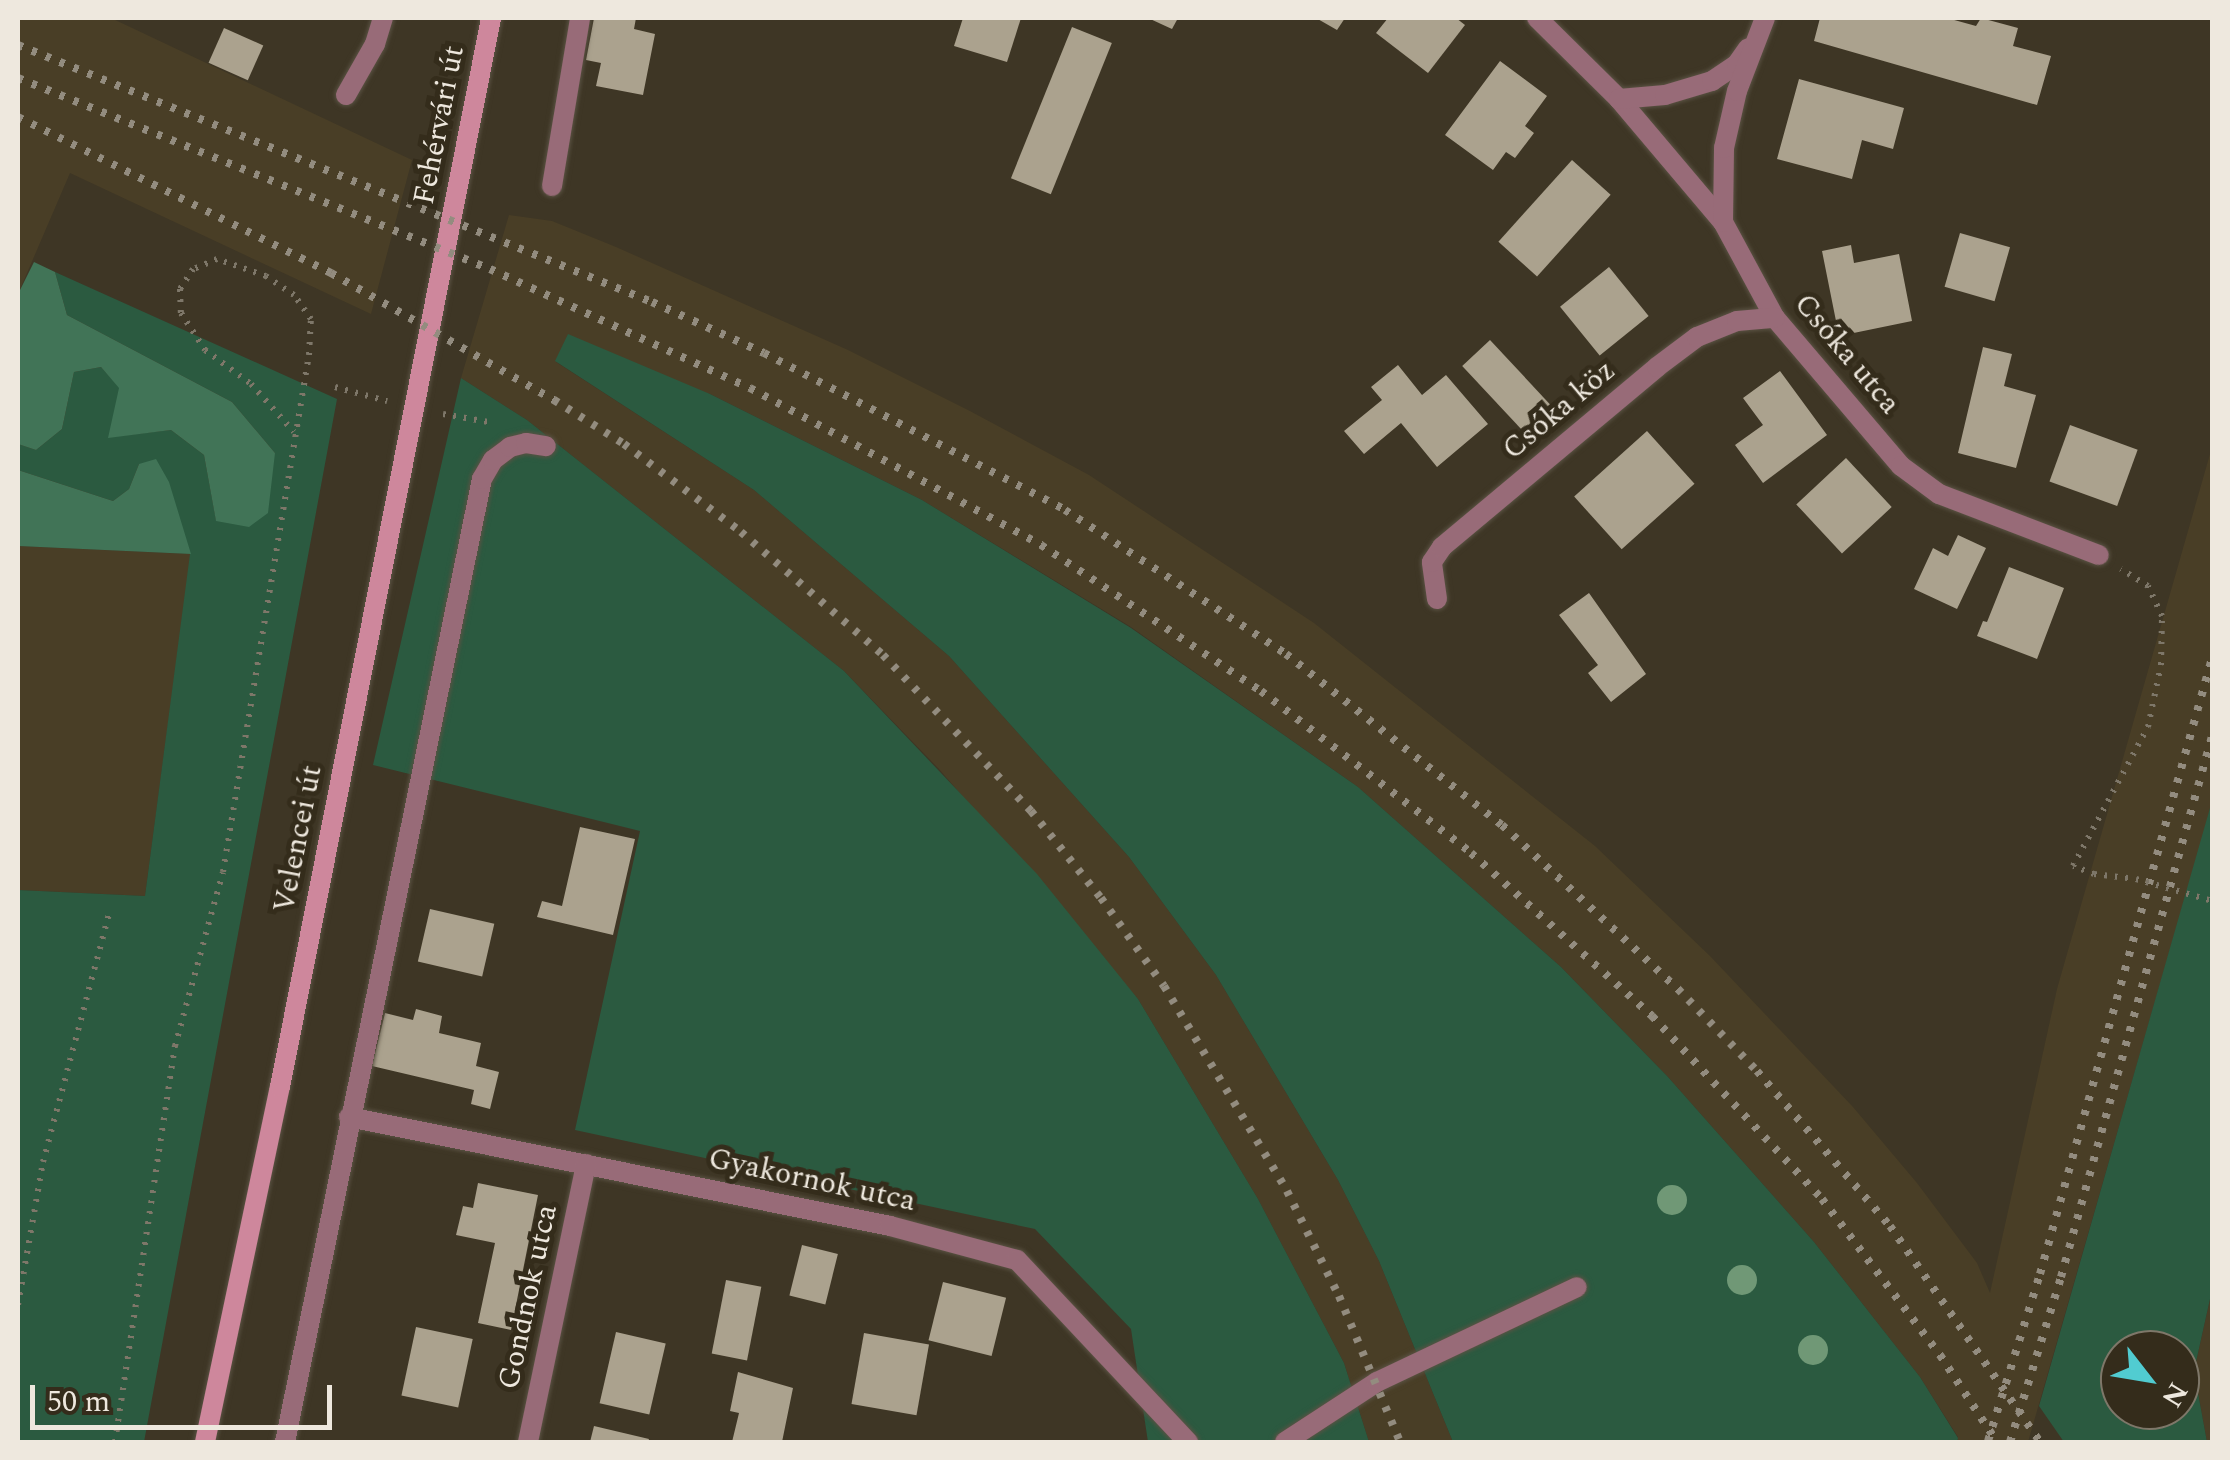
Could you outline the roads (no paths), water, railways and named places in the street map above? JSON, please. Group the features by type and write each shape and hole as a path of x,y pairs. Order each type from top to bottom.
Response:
{"main road":[{"name":"Fehérvári út","path":"446,245 491,18"},
{"name":"Velencei út","path":"205,1442 280,1088 446,245"}],"street":[{"path":"346,95 375,44 383,18"},
{"path":"552,186 580,18"},
{"name":"Csóka utca","path":"1537,18 1619,99 1723,222 1775,318 1901,466 1939,494 2099,555"},
{"path":"1619,99 1665,95 1712,81 1737,64 1764,22"},
{"path":"1723,222 1724,148 1737,91 1764,22"},
{"name":"Csóka köz","path":"1437,599 1432,562 1442,547 1642,380 1697,337 1737,321 1775,318"},
{"path":"285,1442 482,479 494,460 510,447 526,443 546,446"},
{"name":"Gyakornok utca","path":"349,1116 944,1238 1017,1260 1188,1442"},
{"name":"Gondnok utca","path":"528,1442 586,1164"},
{"path":"1285,1442 1376,1382 1577,1286"}],"railway":[{"path":"18,45 652,302 764,353 1065,510 1286,654 1502,825 1678,989 1757,1071 1890,1226 2040,1442"},
{"path":"18,78 490,269 750,388 1041,545 1261,691 1471,853 1652,1016 1822,1199 1940,1355 1997,1442"},
{"path":"18,117 331,273 554,400 624,444 741,532 883,655 1031,811 1101,898 1164,986 1287,1191 1339,1296 1400,1442"},
{"path":"1988,1441 2040,1274 2212,658"},
{"path":"2010,1442 2061,1277 2212,736"}]}
